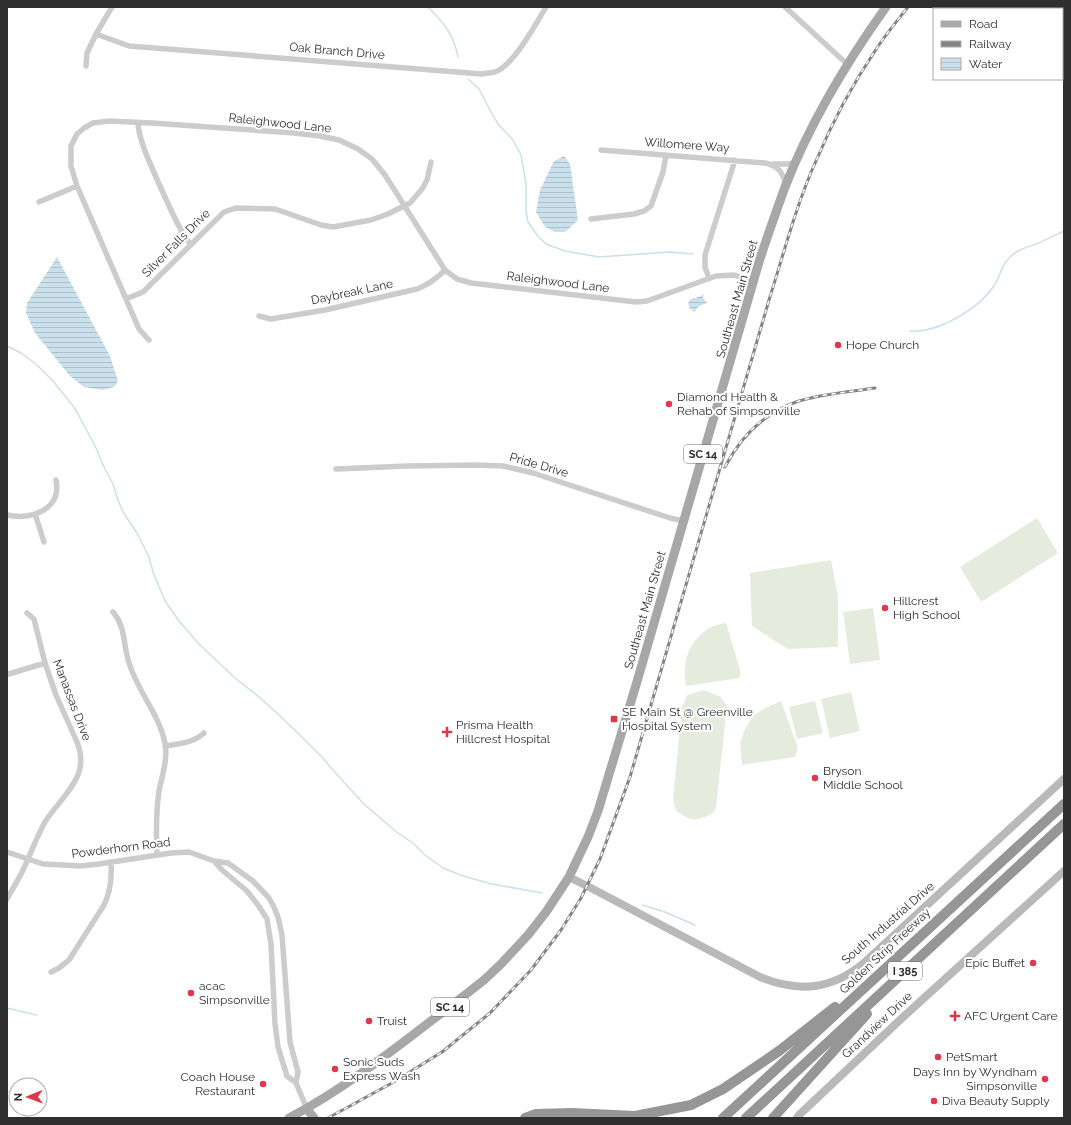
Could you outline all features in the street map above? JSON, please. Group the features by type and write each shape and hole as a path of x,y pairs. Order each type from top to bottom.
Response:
{"highway":[{"name":"Golden Strip Freeway","path":"723,1118 1064,804"},
{"name":"I 385","path":"746,1118 1064,824"},
{"path":"525,1118 536,1114 572,1113 635,1116 691,1105 723,1089 779,1051 900,956"},
{"path":"773,1118 909,968"}],"main road":[{"name":"Southeast Main Street","path":"289,1118 308,1113 484,980 528,935 546,912 569,877 588,837 598,811 768,235 796,162 817,118 848,64 886,7"},
{"path":"308,1113 314,1118"}],"street":[{"path":"86,66 87,53 112,7"},
{"name":"Oak Branch Drive","path":"96,34 129,46 482,74 496,72 506,64 525,42 546,7"},
{"path":"785,7 848,64"},
{"name":"Raleighwood Lane","path":"149,340 139,329 77,186 71,166 71,146 76,134 92,123 109,121 294,133 339,140 358,149 372,159 385,174 445,270 457,279 471,283 636,302 647,301 716,276 734,275 754,282"},
{"path":"138,123 138,128 152,168 178,226 190,245"},
{"name":"Willomere Way","path":"601,150 770,164 786,164 796,162"},
{"path":"591,218 634,214 644,211 651,206 663,172 666,156"},
{"path":"709,278 705,267 705,255 734,160"},
{"name":"Silver Falls Drive","path":"126,299 143,292 224,212 236,208 275,209 321,225 333,227 371,220 388,214 410,203 422,189 427,180 430,162"},
{"path":"770,164 777,167 782,173 787,184"},
{"path":"39,202 77,186"},
{"name":"Daybreak Lane","path":"259,316 271,319 325,310 416,289 426,286 445,270"},
{"name":"Pride Drive","path":"336,469 408,466 503,466 533,473 670,518 684,521"},
{"path":"7,515 18,516 35,514 46,510 54,500 56,493 56,480"},
{"path":"35,514 44,542"},
{"path":"113,612 119,618 121,624 126,651 133,674 162,731 165,746 164,767 157,807 158,855"},
{"name":"Manassas Drive","path":"7,899 22,872 45,822 77,776 81,760 80,749 56,695 45,663 34,620 28,613"},
{"path":"9,674 45,663"},
{"path":"165,746 188,742 196,739 204,733"},
{"name":"South Industrial Drive","path":"569,877 773,983 805,987 820,985 843,977 858,968 1064,779"},
{"name":"Powderhorn Road","path":"7,852 43,864 63,866 80,866 171,853 189,852 214,861 228,863 253,880 269,898 278,917 282,935 290,1042 298,1072 296,1083"},
{"name":"Powderhorn Road","path":"214,861 222,870 247,891 261,908 267,919 271,944 275,1024 278,1047 287,1076 296,1083 308,1113"},
{"path":"51,972 59,968 68,960 104,905 110,888 112,874 111,862"},
{"name":"Grandview Drive","path":"797,1118 901,1019 1064,871"}],"green space":[{"path":"1037,518 1058,553 981,602 960,567"},
{"path":"831,560 838,596 838,647 788,649 752,626 750,573"},
{"path":"873,608 880,660 850,664 843,612"},
{"path":"726,623 741,673 739,678 686,686 685,664 692,645 706,630"},
{"path":"704,690 721,697 727,706 716,807 713,813 694,820 676,811 673,800 682,708 687,695"},
{"path":"851,692 860,731 830,738 821,699"},
{"path":"781,701 798,748 795,757 742,765 740,743 745,729 753,716 765,708"},
{"path":"815,701 823,733 797,739 789,707"}],"water":[{"path":"564,156 570,164 578,220 565,232 555,232 545,227 536,212 540,190 554,161"},
{"path":"57,257 110,356 118,381 114,387 103,390 84,387 70,376 35,333 26,313 27,303"},
{"path":"704,294 703,298 707,303 698,307 695,312 693,311 688,305 689,301 692,298 700,297"}],"waterway":[{"path":"428,7 448,30 454,42 458,57"},
{"path":"468,79 479,89 492,114 499,125 513,140 521,155 526,184 526,211 528,222 537,235 546,244 565,251 599,257 670,252 693,254"},
{"path":"910,331 921,331 933,328 946,323 969,310 988,293 997,281 1005,263 1013,254 1064,231"},
{"path":"7,346 21,353 37,365 53,381 73,406 96,448 113,484 123,512 137,533 149,557 153,572 165,601 179,621 198,643 305,740 364,804 394,830 414,844 425,855 443,868 463,876 492,884 542,893"},
{"path":"643,905 665,912 695,925"},
{"path":"7,1008 36,1015"}],"railway":[{"path":"328,1118 392,1083 442,1052 490,1013 531,970 561,930 581,898 600,859 630,777 769,300 802,195 829,133 850,91 879,45 908,7"},
{"path":"725,467 738,445 754,427 784,407 815,397 875,388"}],"place":[{"name":"Hope Church","path":"838,345"},
{"name":"Diamond Health & Rehab of Simpsonville","path":"669,404"},
{"name":"Hillcrest High School","path":"885,608"},
{"name":"SE Main St @ Greenville Hospital System","path":"614,719"},
{"name":"Prisma Health Hillcrest Hospital","path":"447,732"},
{"name":"Bryson Middle School","path":"815,778"},
{"name":"Epic Buffet","path":"1033,963"},
{"name":"acac Simpsonville","path":"191,993"},
{"name":"AFC Urgent Care","path":"955,1016"},
{"name":"Truist","path":"369,1021"},
{"name":"PetSmart","path":"938,1057"},
{"name":"Sonic Suds Express Wash","path":"335,1069"},
{"name":"Days Inn by Wyndham Simpsonville","path":"1045,1079"},
{"name":"Coach House Restaurant","path":"263,1084"},
{"name":"Diva Beauty Supply","path":"934,1101"}]}
